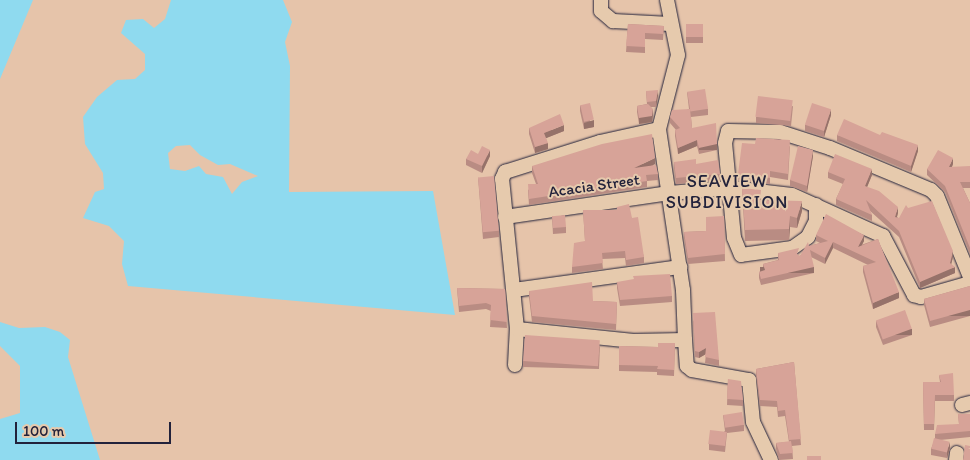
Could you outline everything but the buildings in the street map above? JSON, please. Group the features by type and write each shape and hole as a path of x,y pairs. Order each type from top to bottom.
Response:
{"street":[{"path":"601,0 601,11 613,21 670,24"},
{"path":"667,0 670,24 678,55 659,129 680,267 687,366 692,370 749,380 753,422 771,460"},
{"path":"515,365 517,329 502,179 505,172 600,142 659,129"},
{"path":"816,205 816,221 808,237 792,248 741,255 734,238 731,188 725,143 728,131 780,132 830,148 931,190 937,196 970,277"},
{"name":"Acacia Street","path":"505,217 669,193 731,188 792,195 883,236 914,295 922,296 970,283"},
{"path":"514,290 680,267"},
{"path":"517,329 633,341 685,340"}],"water":[{"path":"0,0 33,0 0,79"},
{"path":"171,0 283,0 292,22 285,42 290,66 289,192 433,191 455,315 128,286 122,264 124,241 109,226 83,218 95,192 104,189 103,173 85,144 83,117 97,97 117,80 135,79 145,70 145,54 121,33 126,20 143,19 154,28 165,19","holes":["190,145 200,155 218,165 230,164 258,176 242,182 232,194 223,177 206,174 199,166 185,171 170,169 168,153 176,146"]},
{"path":"0,322 19,328 45,327 60,332 70,340 68,357 100,460 0,460 0,419 20,413 20,366 0,346"}],"district":[{"name":"SEAVIEW SUBDIVISION","path":"727,192"}]}
